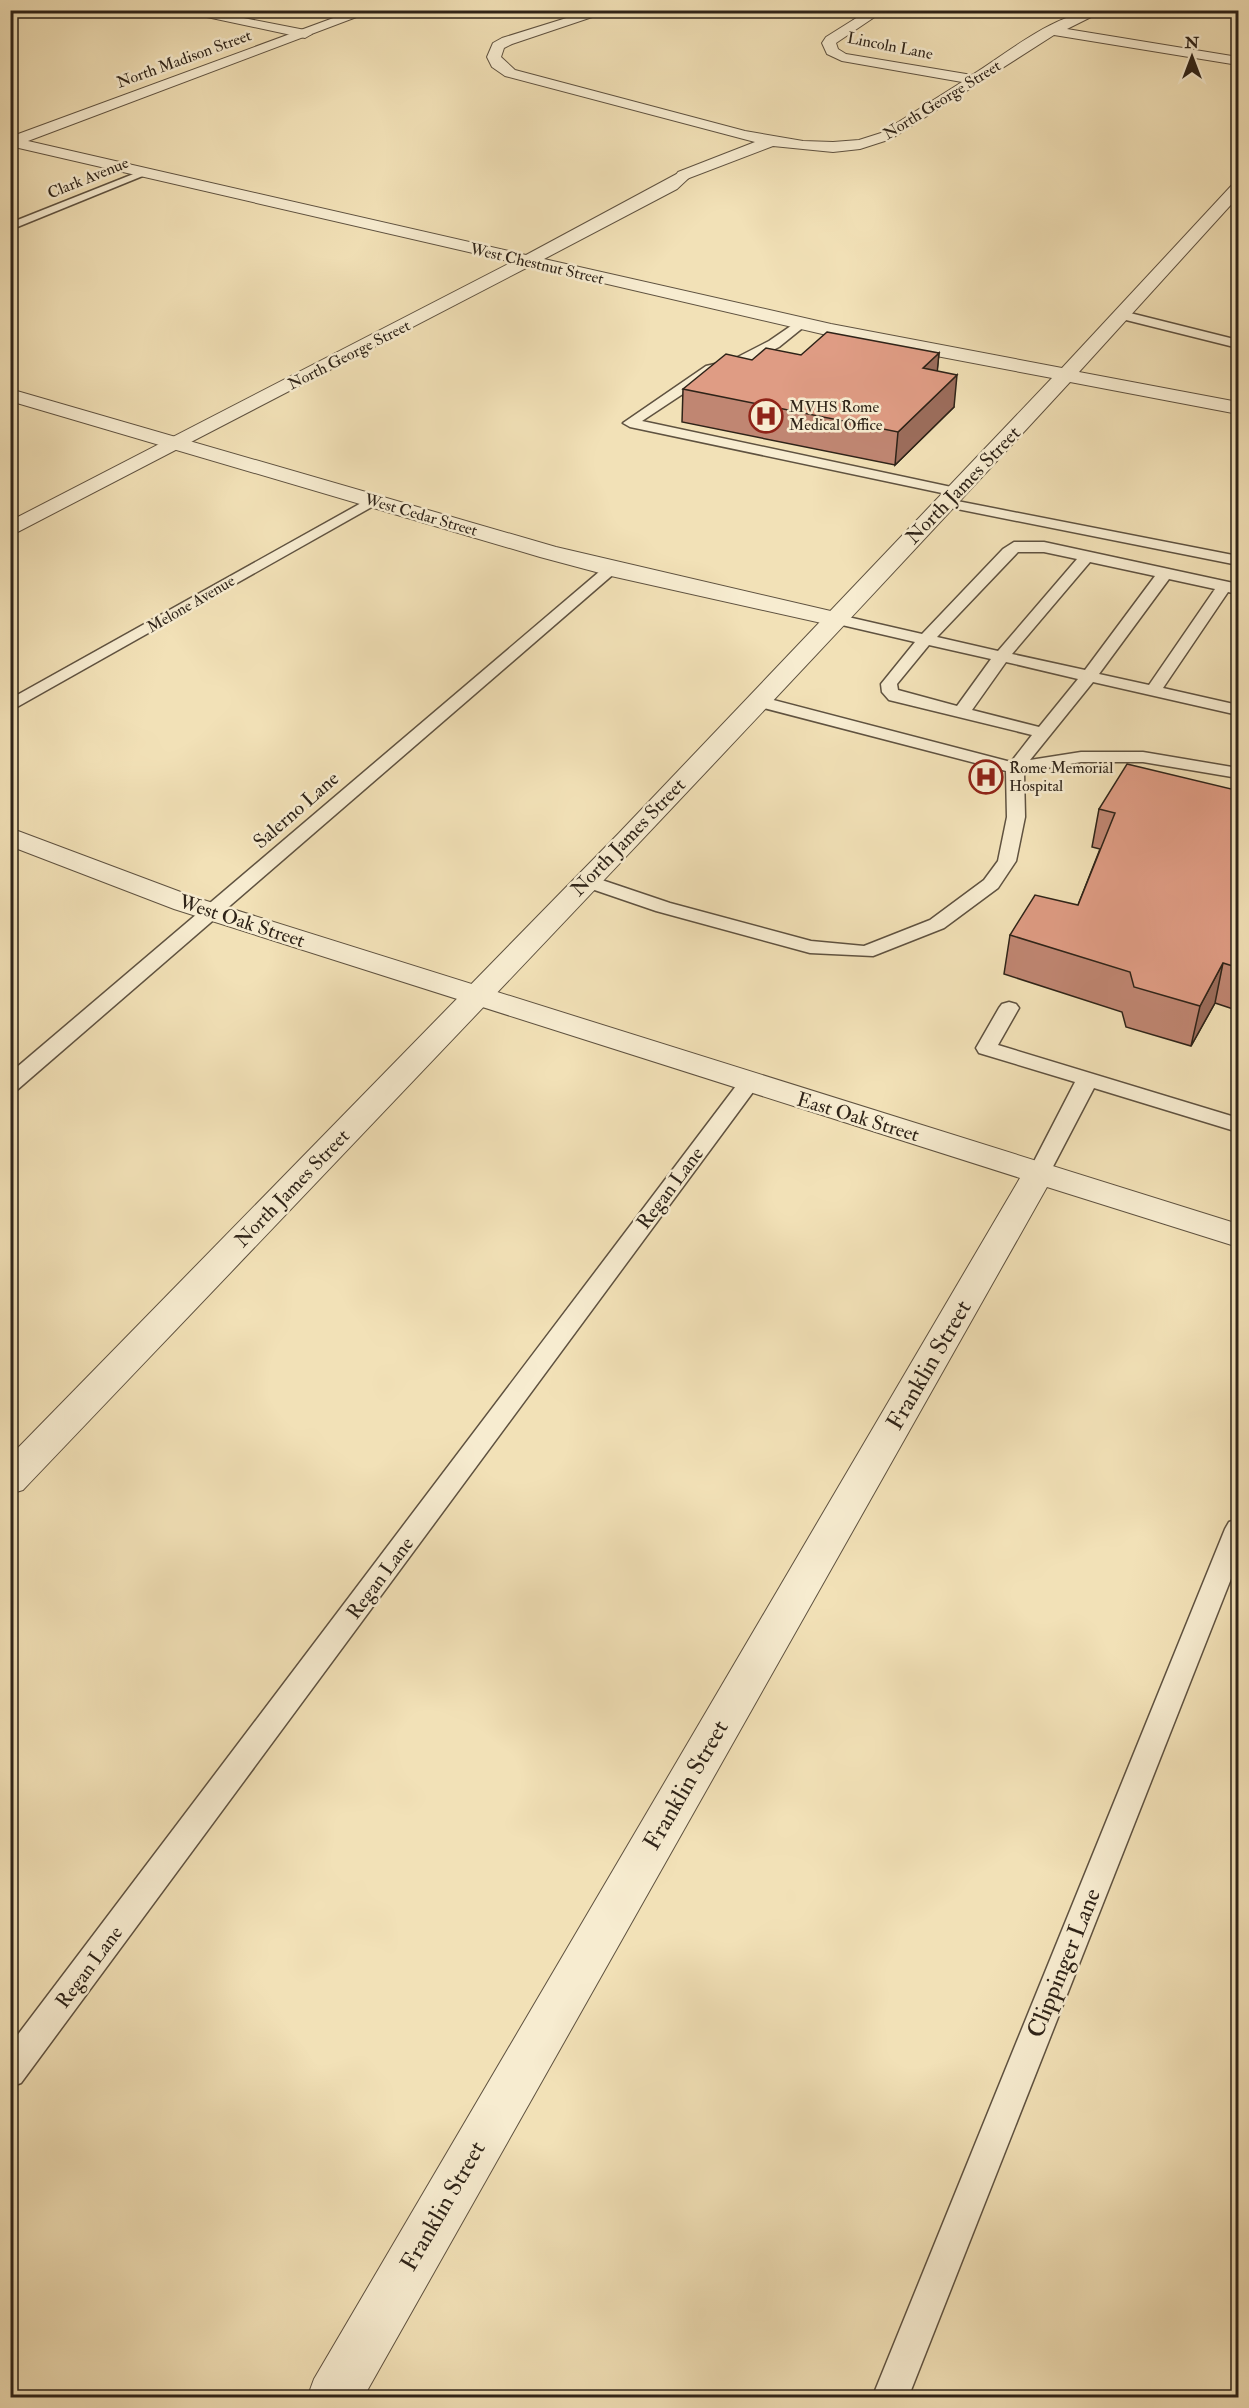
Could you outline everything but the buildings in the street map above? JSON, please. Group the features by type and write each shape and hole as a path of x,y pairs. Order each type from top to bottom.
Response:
{"street":[{"path":"180,10 305,34"},
{"name":"North Madison Street","path":"11,142 369,10"},
{"name":"North George Street","path":"607,10 507,41 498,46 494,57 497,64 510,73 772,141 822,146 857,145 879,140 1052,31 1099,10"},
{"name":"Lincoln Lane","path":"879,10 831,40 829,43 832,51 842,57 975,80"},
{"path":"1052,31 1239,61"},
{"name":"North George Street","path":"10,509 663,179 684,175 772,141"},
{"name":"West Chestnut Street","path":"11,142 801,323 1239,408"},
{"name":"North George Street","path":"10,530 529,262 671,186 684,175"},
{"name":"North James Street","path":"10,1480 478,996 1066,376 1239,188"},
{"name":"West Cedar Street","path":"10,395 611,569 836,619"},
{"name":"West Oak Street","path":"10,836 212,912 478,996"},
{"name":"East Oak Street","path":"478,996 1239,1236"},
{"name":"Franklin Street","path":"333,2397 1040,1173"}],"lane":[{"name":"Clark Avenue","path":"10,227 145,173"},
{"path":"1122,315 1239,344"},
{"path":"801,323 774,344 754,354 711,369 630,423 1239,561"},
{"name":"Melone Avenue","path":"10,706 372,501"},
{"path":"1044,732 895,696 890,692 889,684 926,639 1014,547 1044,547 1231,587 1153,691"},
{"path":"962,712 1002,656 1087,556"},
{"name":"Salerno Lane","path":"10,1085 611,569"},
{"path":"587,881 663,907 810,947 866,952 937,924 991,884 1006,861 1014,828 1017,783 1015,768 1089,676 1165,573"},
{"path":"836,619 1239,710"},
{"path":"758,701 1015,768 1081,757 1143,757 1239,773"},
{"path":"1008,1008 986,1048 1239,1125"},
{"path":"1040,1173 1087,1080"},
{"name":"Regan Lane","path":"10,2072 749,1083"},
{"name":"Clippinger Lane","path":"890,2397 1239,1529"}],"place":[{"name":"MVHS Rome Medical Office","path":"766,416"},
{"name":"Rome Memorial Hospital","path":"986,777"}]}
